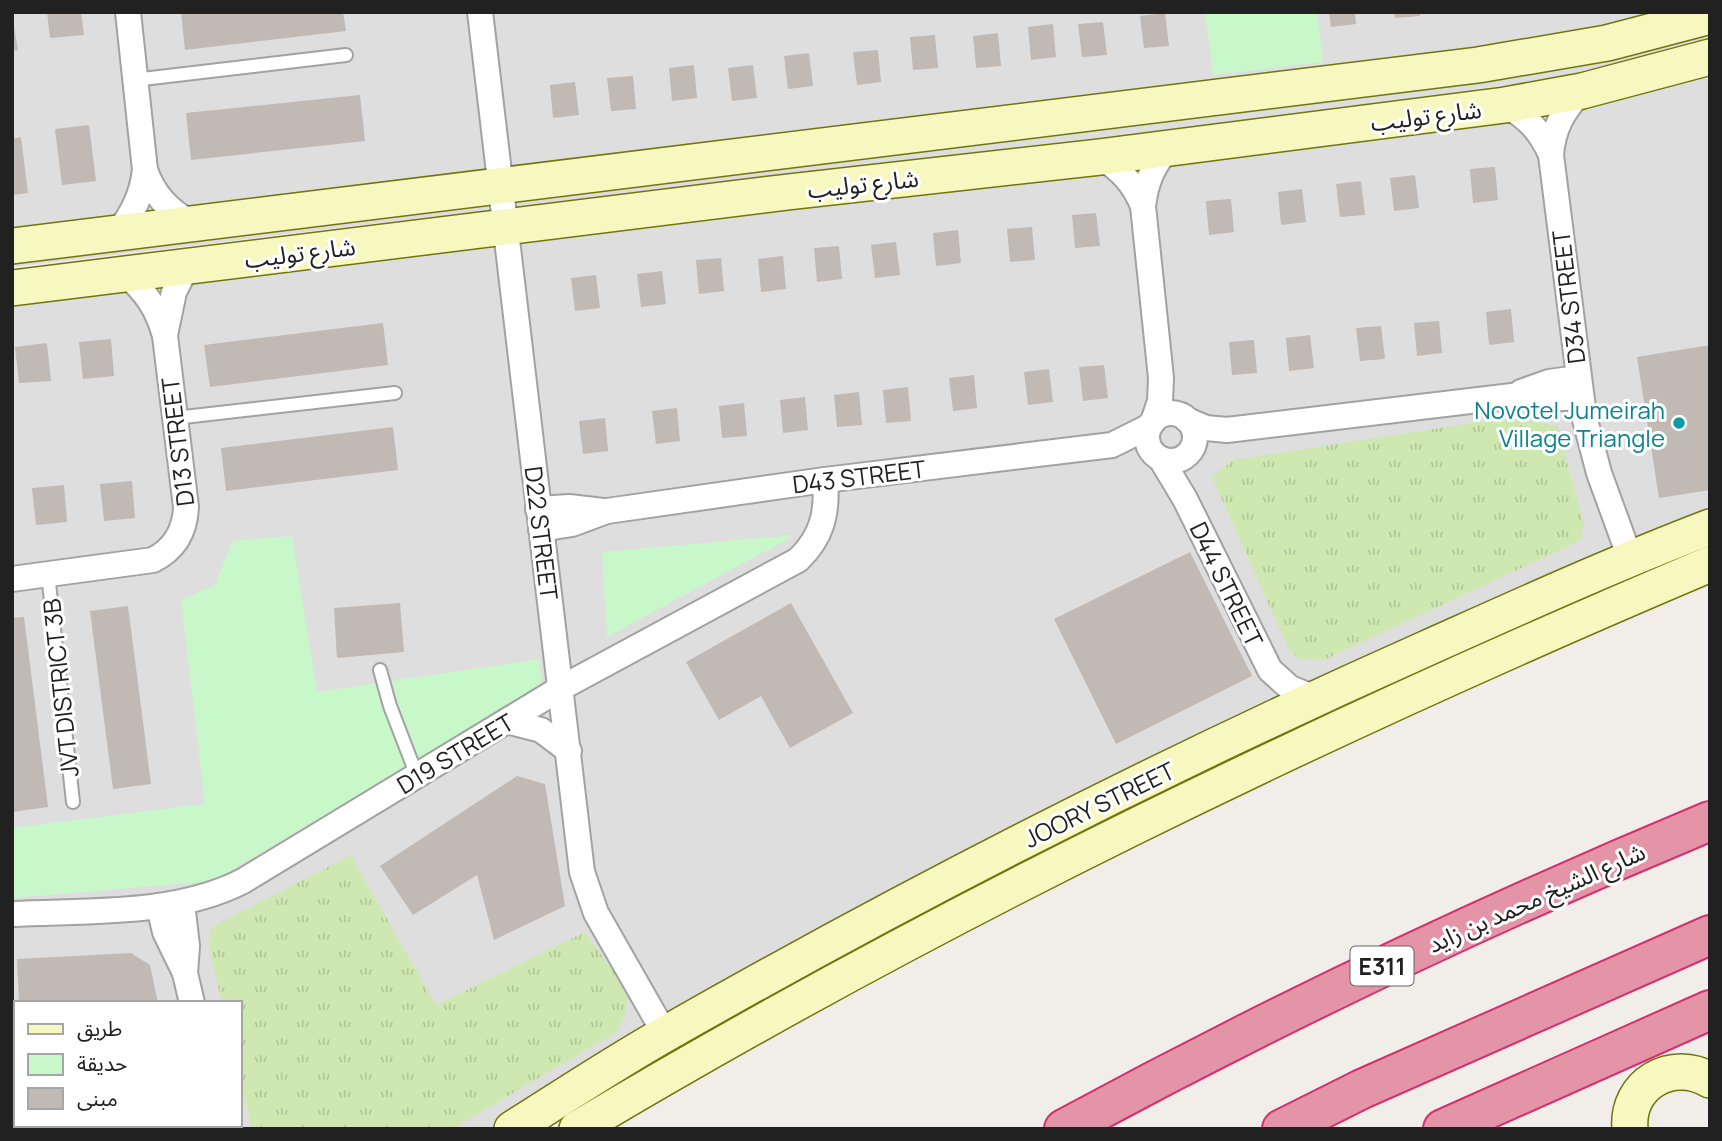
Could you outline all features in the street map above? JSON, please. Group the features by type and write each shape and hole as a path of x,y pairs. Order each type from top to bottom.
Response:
{"highway":[{"name":"شارع الشيخ محمد بن زايد","path":"1064,1129 1180,1066 1364,974 1614,861 1710,821"},
{"path":"1282,1129 1362,1090 1710,935"},
{"path":"1443,1129 1710,1010"}],"street":[{"path":"116,234 133,211 145,170 128,12"},
{"name":"D22 STREET","path":"480,12 581,865 590,900 665,1034"},
{"name":"شارع توليب","path":"12,246 1500,62 1607,43 1710,16"},
{"name":"شارع توليب","path":"12,288 788,192 1100,157 1505,105 1582,91 1710,57"},
{"name":"D34 STREET","path":"1551,155 1559,120 1582,91"},
{"name":"D34 STREET","path":"1505,105 1534,125 1551,155 1579,388 1593,454 1630,558"},
{"path":"1143,206 1148,180 1160,157 1170,147"},
{"path":"1100,157 1122,172 1143,206 1161,378 1160,401 1147,442 1158,457 1172,461 1227,430"},
{"path":"145,170 157,196 167,207 191,223"},
{"name":"D13 STREET","path":"164,335 174,292 187,266"},
{"name":"D13 STREET","path":"12,579 144,563 162,556 177,541 183,530 186,507 164,335 151,301 125,274"},
{"path":"1161,378 1194,430 1189,452"},
{"path":"1151,424 1166,414 1184,418 1206,428 1227,430 1512,396 1549,382 1579,388"},
{"name":"D43 STREET","path":"540,519 572,524 607,511 825,480 1112,445 1151,424"},
{"name":"D43 STREET","path":"1112,445 1158,457"},
{"name":"D44 STREET","path":"1185,499 1184,476 1189,452"},
{"name":"D44 STREET","path":"1158,457 1185,499 1270,670 1273,695 1271,719"},
{"name":"D19 STREET","path":"12,914 170,904 211,896 243,881 561,688 798,560 817,538 823,524 826,509 825,480"},
{"name":"JOORY STREET","path":"512,1129 665,1034 1044,830 1315,698 1630,558 1710,527"},
{"path":"1544,634 1545,626 1556,612 1615,583 1627,568 1630,558"},
{"name":"JOORY STREET","path":"583,1125 833,983 1019,883 1321,735 1544,634 1710,564"},
{"name":"D44 STREET","path":"1270,670 1290,688 1315,698"},
{"path":"507,721 541,730 569,751"},
{"path":"170,904 187,946 185,973 192,1001"},
{"path":"583,1125 598,1098 652,1060 663,1044 665,1034"},
{"path":"1630,1129 1632,1106 1638,1093 1660,1075 1688,1071 1710,1080"}],"lane":[{"path":"134,80 346,55"},
{"path":"175,418 395,393"},
{"name":"JVT DISTRICT 3B","path":"48,574 73,802"},
{"path":"380,670 390,706 417,776"}],"shaded area":[{"path":"12,12 1710,12 1710,39 1576,73 1527,82 1294,114 12,267"},
{"path":"1710,46 1710,544 1644,570 1350,702 1122,809 752,1007 545,1129 12,1129 12,275 1494,95"}],"green space":[{"path":"1205,12 1317,12 1323,62 1213,75"},
{"path":"1511,417 1557,426 1584,524 1580,541 1326,659 1300,660 1289,650 1212,477 1233,460"},
{"path":"795,535 607,637 602,552"},
{"path":"292,536 317,692 540,659 541,687 213,881 12,898 12,828 205,804 181,600 214,586 233,541"},
{"path":"351,855 436,1005 585,932 629,993 624,1019 617,1032 452,1129 252,1129 242,1086 242,1001 222,1001 208,943 212,927"}],"building":[{"path":"47,12 81,12 84,35 50,38"},
{"path":"181,12 343,12 346,31 185,50"},
{"path":"1329,12 1355,12 1356,24 1331,27"},
{"path":"1394,12 1419,12 1420,16 1395,18"},
{"path":"1165,13 1169,46 1144,48 1140,16"},
{"path":"12,14 18,50 12,51"},
{"path":"1103,22 1107,55 1082,57 1078,24"},
{"path":"1053,24 1056,57 1031,60 1028,27"},
{"path":"998,33 1001,66 976,68 973,36"},
{"path":"935,35 938,68 913,70 910,37"},
{"path":"878,50 881,82 857,85 853,52"},
{"path":"809,53 813,86 788,89 784,56"},
{"path":"694,65 697,98 672,101 669,68"},
{"path":"753,65 757,98 732,101 728,68"},
{"path":"633,76 636,109 611,111 607,78"},
{"path":"575,82 579,115 553,118 550,85"},
{"path":"360,95 365,141 191,160 186,113"},
{"path":"89,125 96,181 62,185 55,129"},
{"path":"21,137 28,193 12,195 12,139"},
{"path":"1495,167 1498,200 1473,203 1470,169"},
{"path":"1415,175 1419,208 1394,211 1390,178"},
{"path":"1361,181 1365,215 1340,217 1336,184"},
{"path":"1302,189 1306,222 1281,225 1278,192"},
{"path":"1231,199 1234,232 1209,235 1206,201"},
{"path":"1096,213 1100,246 1075,248 1072,215"},
{"path":"1032,227 1035,260 1010,262 1007,229"},
{"path":"958,230 961,263 936,266 933,233"},
{"path":"896,242 900,275 875,278 871,245"},
{"path":"839,246 842,279 817,282 814,248"},
{"path":"783,256 786,289 761,292 758,259"},
{"path":"721,258 724,291 699,294 696,260"},
{"path":"662,271 666,304 641,307 637,274"},
{"path":"596,275 600,308 575,311 571,278"},
{"path":"1511,309 1514,342 1489,345 1486,312"},
{"path":"1439,321 1442,353 1417,356 1414,323"},
{"path":"383,323 388,365 210,387 204,345"},
{"path":"1381,326 1385,359 1360,361 1356,328"},
{"path":"1310,335 1314,368 1289,371 1286,338"},
{"path":"111,339 114,376 83,379 79,342"},
{"path":"1254,340 1257,373 1232,375 1229,342"},
{"path":"47,343 51,381 19,383 15,347"},
{"name":"Novotel Jumeirah Village Triangle","path":"1710,345 1710,490 1659,498 1637,357"},
{"path":"1104,365 1108,398 1083,401 1079,367"},
{"path":"1049,369 1053,402 1028,405 1024,372"},
{"path":"974,375 977,408 953,411 949,378"},
{"path":"908,387 911,421 886,423 883,390"},
{"path":"859,392 862,425 837,427 834,395"},
{"path":"805,397 808,430 783,433 780,400"},
{"path":"744,403 747,436 722,438 719,406"},
{"path":"677,408 680,441 656,444 652,411"},
{"path":"605,418 608,451 583,454 579,421"},
{"path":"393,427 398,470 226,491 221,448"},
{"path":"132,481 135,518 104,521 100,484"},
{"path":"64,485 67,522 36,525 32,488"},
{"path":"1190,552 1252,676 1116,744 1054,619"},
{"path":"400,603 404,652 337,658 334,608"},
{"path":"791,603 853,713 790,748 761,696 719,720 686,662"},
{"path":"128,606 151,784 113,789 90,611"},
{"path":"24,617 48,807 12,812 12,618"},
{"path":"517,776 545,784 565,906 494,940 477,875 413,915 380,866"},
{"path":"131,953 150,965 158,1001 19,1001 17,959"}],"place":[{"name":"Novotel Jumeirah Village Triangle","path":"1679,423"}]}
